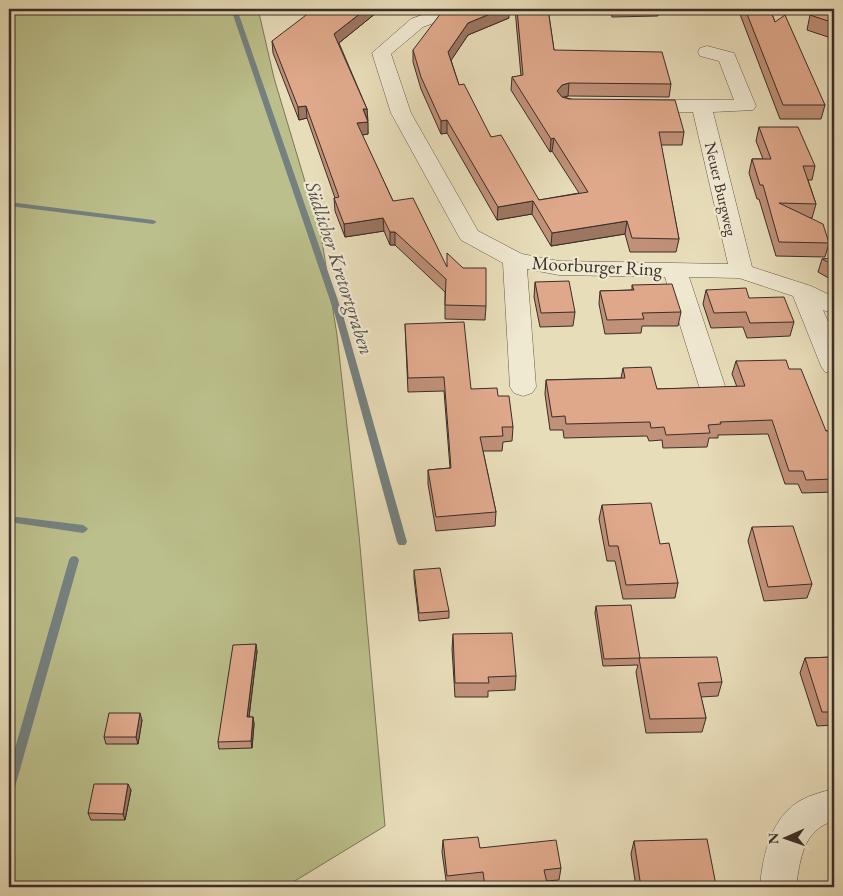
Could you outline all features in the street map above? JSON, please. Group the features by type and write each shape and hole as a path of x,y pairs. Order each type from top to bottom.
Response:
{"street":[{"name":"Moorburger Ring","path":"454,9 418,22 381,53 401,113 469,235 515,260 559,268 741,271 803,292 834,306"},
{"path":"616,105 746,106 728,57 706,52"},
{"name":"Neuer Burgweg","path":"702,107 741,271"},
{"path":"515,260 523,387"},
{"path":"675,270 712,386"},
{"path":"803,292 834,366"},
{"path":"778,887 783,851 790,834 806,818 834,805"}],"green space":[{"path":"9,9 270,9 259,13 274,78 321,235 337,335 359,535 385,826 285,887 9,887"}],"building":[{"path":"314,9 366,9 334,34 367,109 363,109 368,122 357,123 393,201 413,198 447,267 447,253 463,268 486,268 486,306 445,305 446,279 395,232 390,232 383,218 344,224 334,198 339,197 306,106 298,107 272,41"},
{"path":"444,9 502,9 468,23 448,52 459,85 464,84 491,137 501,135 539,200 588,192 554,138 551,139 512,77 523,75 517,9 548,9 554,50 662,52 671,84 569,83 562,85 557,91 562,97 569,99 675,100 684,132 659,132 679,239 632,238 627,221 552,233 533,201 498,207 447,120 441,121 421,77 413,50"},
{"path":"745,9 770,9 775,22 785,15 825,105 783,105"},
{"path":"817,9 834,9 834,23 810,15"},
{"path":"759,127 798,127 815,166 803,166 816,204 779,203 823,224 829,243 779,242 763,185 760,185 752,159 771,159"},
{"path":"834,258 834,265 822,259"},
{"path":"569,281 575,312 541,313 535,282"},
{"path":"672,284 681,312 642,313 644,319 607,320 600,291 634,290 632,285"},
{"path":"746,288 749,298 784,297 794,322 750,323 746,312 714,313 706,290"},
{"path":"464,322 471,389 497,388 498,396 509,396 513,427 502,427 503,436 480,437 496,512 436,517 428,470 451,468 444,377 408,378 405,324"},
{"path":"786,360 789,369 801,369 826,431 834,430 834,479 806,480 803,471 789,471 772,420 720,422 721,424 708,425 710,433 666,435 664,427 651,428 650,422 566,424 565,416 552,417 546,380 625,378 623,368 651,367 657,389 745,386 736,361"},
{"path":"651,503 660,544 669,543 678,583 626,585 618,546 609,546 602,505"},
{"path":"793,526 812,584 768,587 752,527"},
{"path":"440,568 449,611 419,613 414,570"},
{"path":"631,605 640,658 604,659 596,606"},
{"path":"512,633 516,676 488,677 489,683 455,683 453,634"},
{"path":"256,644 247,717 253,717 251,741 218,742 233,645"},
{"path":"717,657 722,682 698,683 706,718 650,719 639,658"},
{"path":"834,657 834,712 822,712 805,658"},
{"path":"109,713 140,713 136,737 104,737"},
{"path":"94,784 128,784 123,814 88,813"},
{"path":"478,837 480,848 556,840 561,868 544,870 548,887 485,887 483,872 447,876 443,840"},
{"path":"707,839 716,885 641,887 634,841"}],"waterway":[{"name":"Südlicher Kretortgraben","path":"234,9 339,315 402,542"},
{"path":"9,204 153,222"},
{"path":"9,519 83,529"},
{"path":"9,787 74,560"}]}
